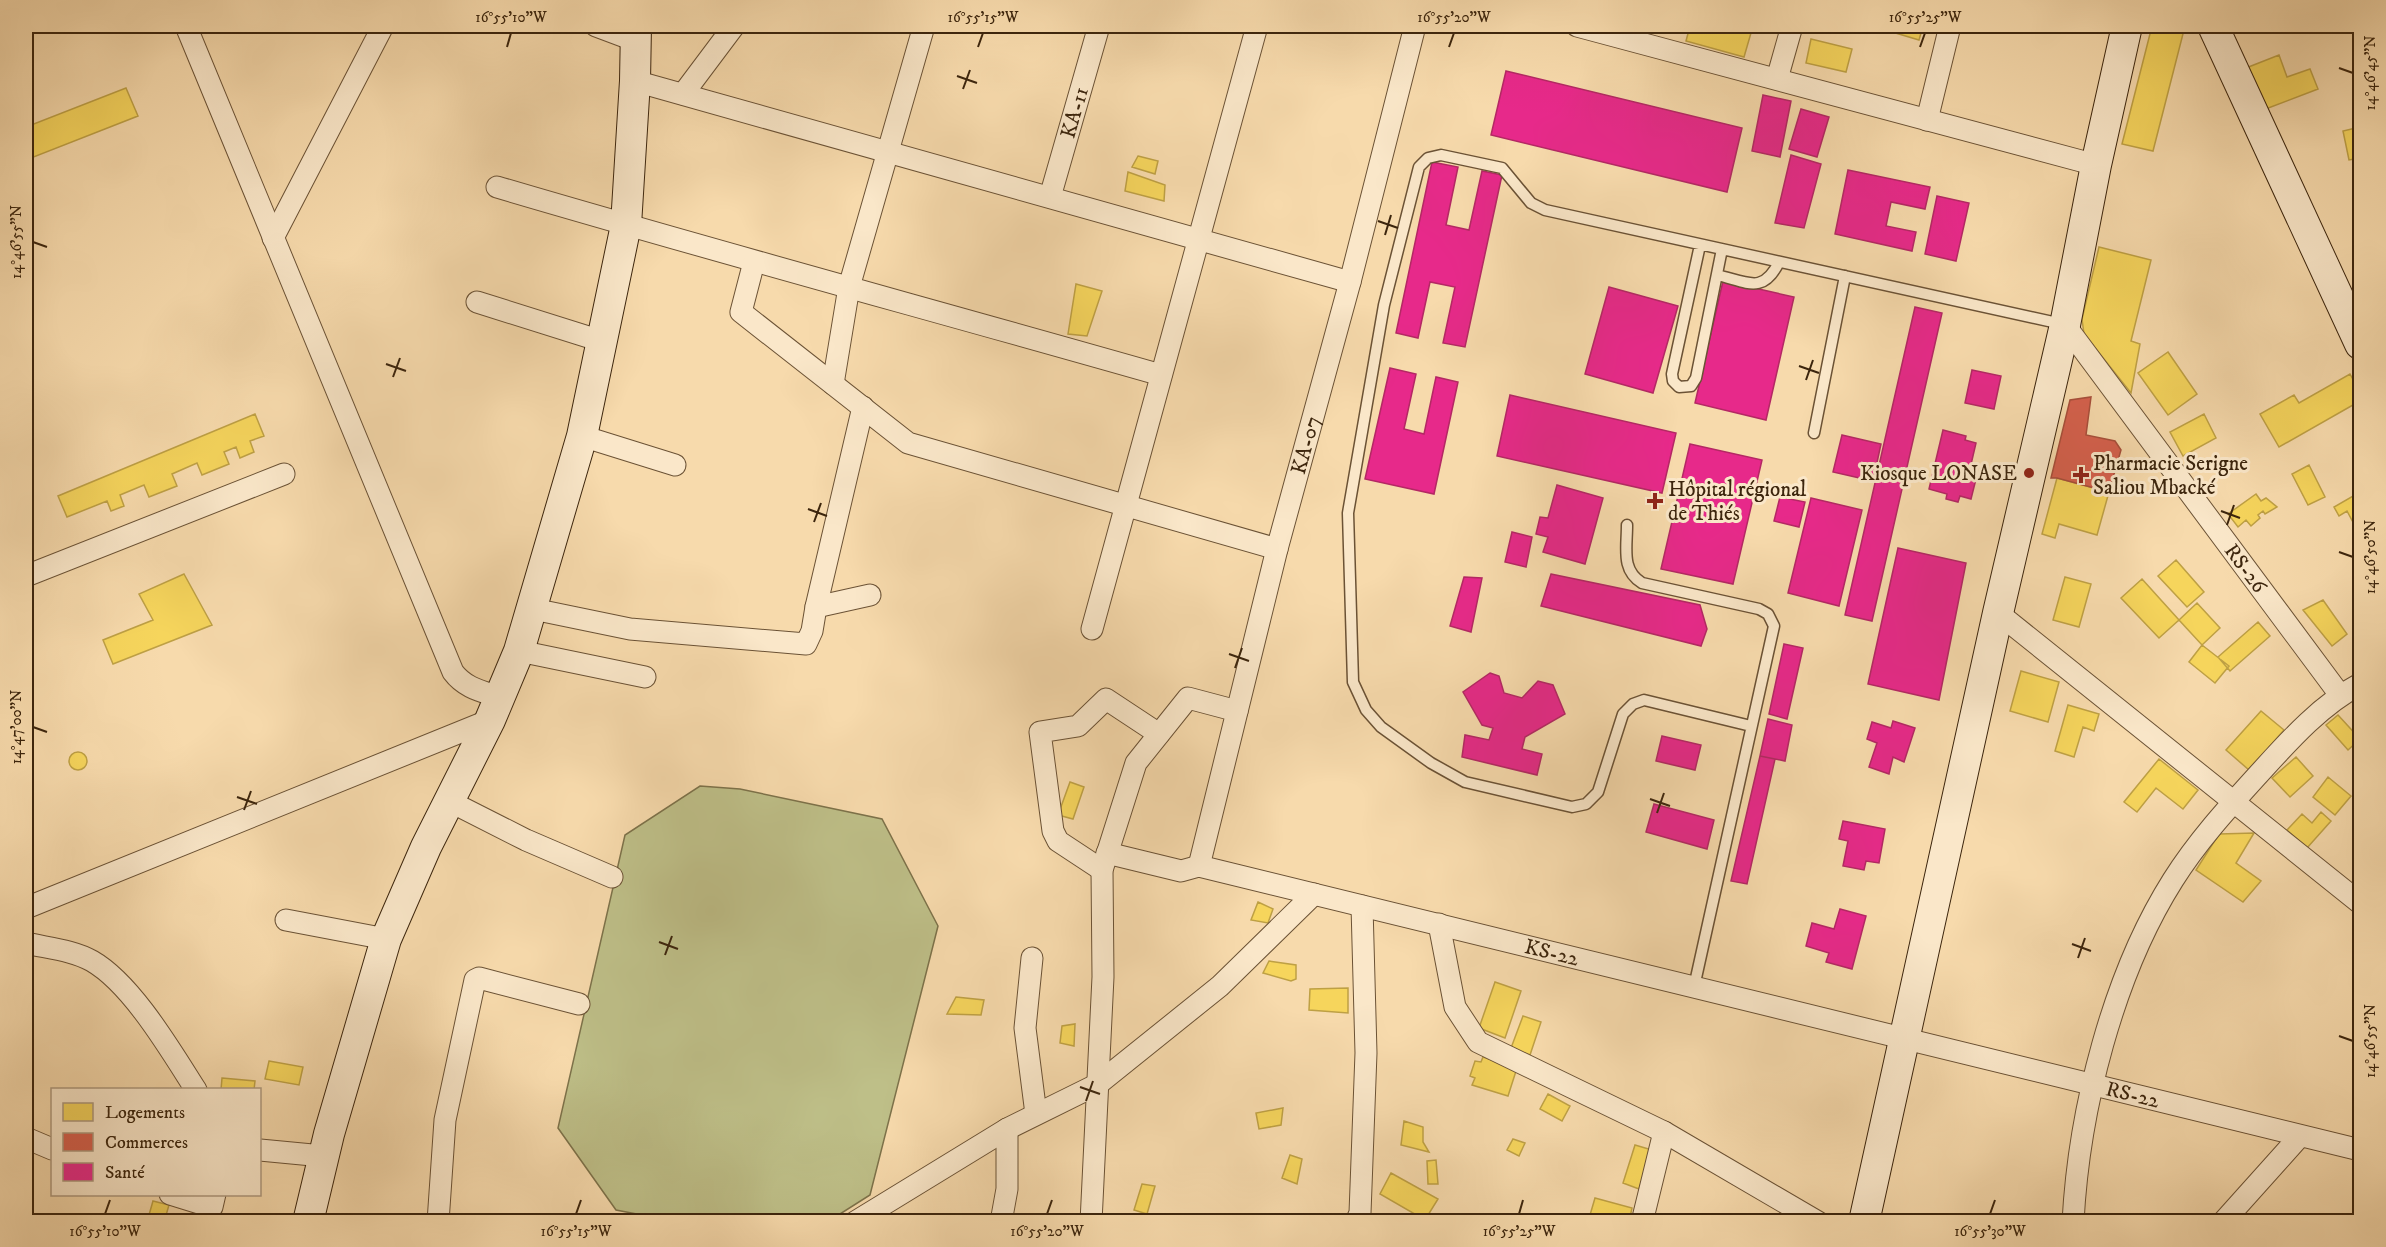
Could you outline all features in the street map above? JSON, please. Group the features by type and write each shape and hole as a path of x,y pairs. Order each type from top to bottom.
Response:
{"street":[{"path":"186,26 453,672 460,682 495,708"},
{"path":"273,238 383,26"},
{"path":"308,1221 323,1156 386,939 426,847 495,708 519,651 582,436 626,225 636,81 636,33 596,26"},
{"path":"683,94 734,26"},
{"path":"833,384 849,287 924,26"},
{"name":"KA-11","path":"1050,197 1099,26"},
{"path":"1092,629 1257,26"},
{"name":"KA-07","path":"1199,866 1277,549 1350,282 1415,26"},
{"path":"1577,26 1601,29 2096,165"},
{"path":"1777,79 1792,26"},
{"path":"1927,120 1950,26"},
{"path":"1864,1221 1998,613 2065,325 2096,165 2127,26"},
{"path":"2213,26 2361,344"},
{"path":"636,81 1350,282"},
{"path":"496,187 754,262 1161,375"},
{"path":"754,262 741,312 908,443 1277,549"},
{"path":"477,302 601,341"},
{"name":"RS-26","path":"2065,325 2340,695"},
{"path":"533,609 630,629 806,644 813,631 816,607 862,407"},
{"path":"582,436 675,465"},
{"path":"26,576 284,474"},
{"path":"816,607 870,595"},
{"path":"1998,613 2361,903"},
{"path":"519,651 645,677"},
{"path":"2073,1221 2075,1185 2081,1147 2107,1029 2123,981 2145,932 2179,872 2204,835 2282,749 2340,695 2361,684"},
{"path":"1091,1221 1103,977 1105,862 1136,763 1188,698 1238,711"},
{"name":"KS-22","path":"1159,735 1106,699 1078,726 1040,732 1053,831 1058,841 1105,862 1181,871 1199,866 1905,1037"},
{"path":"26,908 495,708"},
{"path":"449,801 526,840 612,877"},
{"path":"855,1221 1007,1129 1098,1084 1220,986 1314,894"},
{"path":"1356,1221 1360,1213 1366,1053 1362,906"},
{"path":"286,920 386,939"},
{"path":"1439,924 1455,1006 1478,1042 1664,1132 1818,1221"},
{"path":"26,943 66,952 92,962 114,979 150,1019 195,1088"},
{"path":"1032,957 1025,1028 1036,1114"},
{"path":"438,1221 445,1120 475,980 479,978 579,1004"},
{"name":"RS-22","path":"1905,1037 2094,1086 2361,1150"},
{"path":"1001,1221 1007,1189 1007,1129"},
{"path":"1642,1221 1664,1132"},
{"path":"2223,1221 2300,1136"},
{"path":"26,1138 51,1149"},
{"path":"261,1150 323,1156"},
{"path":"175,1196 217,1213"}],"lane":[{"path":"1751,726 1644,700 1633,704 1623,714 1599,792 1586,804 1572,807 1465,782 1431,763 1381,727 1366,710 1353,682 1348,513 1384,305 1419,167 1428,158 1441,155 1502,168 1532,203 1545,210 2065,325"},
{"path":"1700,244 1672,374 1673,381 1679,387 1691,386 1696,378 1722,249"},
{"path":"1717,275 1758,284 1772,276 1779,262"},
{"path":"1814,433 1845,276"},
{"path":"1627,525 1627,567 1631,576 1642,583 1759,609 1768,614 1774,626 1694,987"}],"green space":[{"path":"700,786 740,789 882,819 938,926 870,1195 829,1221 673,1221 616,1210 558,1128 625,835"}],"building: Logements":[{"path":"1690,26 1753,26 1744,57 1686,41"},
{"path":"1872,26 1923,26 1919,40"},
{"path":"2152,26 2185,26 2153,151 2122,144"},
{"path":"1811,39 1852,49 1846,72 1806,63"},
{"path":"2279,55 2287,77 2310,69 2318,89 2263,110 2246,68"},
{"path":"126,88 138,116 26,160 26,127"},
{"path":"2360,127 2360,158 2349,160 2343,131"},
{"path":"1138,156 1158,161 1155,174 1132,167"},
{"path":"1128,172 1165,185 1164,201 1125,191"},
{"path":"2099,247 2151,260 2131,341 2140,344 2131,393 2084,334 2082,319"},
{"path":"1076,284 1102,291 1087,336 1068,334"},
{"path":"2168,352 2197,394 2168,415 2138,373"},
{"path":"2350,374 2360,392 2360,401 2279,447 2260,414 2294,395 2299,403"},
{"path":"255,414 264,436 250,441 254,452 240,458 236,447 224,452 229,464 202,475 197,463 172,474 177,486 149,497 144,485 120,495 124,506 111,511 107,501 67,517 58,496"},
{"path":"2204,414 2216,438 2183,456 2170,432"},
{"path":"2309,465 2325,497 2308,505 2292,474"},
{"path":"2057,478 2109,492 2097,535 2059,524 2055,538 2042,534"},
{"path":"2360,492 2360,523 2355,526 2347,511 2339,516 2334,507"},
{"path":"2256,494 2261,501 2266,498 2277,507 2265,514 2263,511 2258,515 2260,518 2251,526 2246,520 2238,527 2228,514"},
{"path":"2176,560 2204,592 2187,607 2158,576"},
{"path":"184,574 212,625 113,664 103,640 153,620 139,594"},
{"path":"2065,577 2091,584 2079,627 2053,620"},
{"path":"2142,579 2179,620 2159,638 2121,598"},
{"path":"2323,600 2347,634 2332,646 2303,610"},
{"path":"2197,603 2220,628 2202,645 2179,620"},
{"path":"2258,622 2270,636 2230,671 2218,657"},
{"path":"2202,645 2229,666 2215,683 2189,662"},
{"path":"2021,671 2059,682 2048,722 2010,711"},
{"path":"2068,705 2099,714 2094,731 2083,727 2074,757 2055,751"},
{"path":"2261,711 2284,730 2249,770 2226,750"},
{"path":"2338,715 2360,739 2348,750 2326,725"},
{"path":"78,752 86,757 87,761 82,769 78,770 70,765 69,761 74,753"},
{"path":"2296,757 2313,776 2290,797 2272,778"},
{"path":"2159,759 2198,790 2183,809 2156,788 2137,812 2124,802"},
{"path":"2328,777 2351,796 2335,815 2313,797"},
{"path":"1070,782 1084,787 1073,819 1058,815"},
{"path":"2321,812 2331,821 2307,848 2287,830 2302,814 2312,823"},
{"path":"2254,833 2236,863 2261,881 2243,902 2196,870 2219,834"},
{"path":"1258,902 1273,909 1268,923 1251,920"},
{"path":"1269,961 1296,965 1296,979 1291,981 1263,973"},
{"path":"1495,982 1521,991 1505,1038 1479,1028"},
{"path":"1348,988 1348,1013 1309,1010 1310,989"},
{"path":"956,997 984,1000 981,1015 947,1014"},
{"path":"1523,1016 1541,1022 1530,1055 1511,1048"},
{"path":"1075,1024 1074,1046 1060,1043 1062,1026"},
{"path":"1483,1057 1517,1068 1508,1096 1472,1085 1475,1078 1470,1076 1475,1061 1481,1062"},
{"path":"269,1061 303,1067 299,1085 265,1079"},
{"path":"222,1078 255,1081 254,1088 221,1088"},
{"path":"1548,1094 1570,1106 1562,1121 1540,1109"},
{"path":"1283,1108 1281,1125 1259,1129 1256,1113"},
{"path":"1404,1121 1423,1127 1423,1142 1429,1152 1401,1145"},
{"path":"1513,1139 1525,1143 1519,1156 1507,1150"},
{"path":"1635,1145 1652,1150 1639,1189 1623,1183"},
{"path":"1290,1155 1302,1159 1297,1184 1282,1178"},
{"path":"1436,1160 1438,1184 1428,1184 1427,1161"},
{"path":"1391,1173 1438,1199 1425,1220 1380,1194"},
{"path":"1142,1184 1155,1186 1147,1214 1134,1210"},
{"path":"1595,1198 1632,1208 1629,1222 1613,1222 1590,1215"},
{"path":"153,1201 169,1205 164,1222 147,1222"},
{"path":"1748,1214 1772,1220 1771,1222 1746,1222"}],"building: Commerces":[{"path":"2091,397 2086,435 2115,441 2121,450 2109,492 2051,478 2070,400"}],"building: Santé":[{"path":"1506,71 1742,128 1727,192 1491,135"},
{"path":"1763,95 1791,101 1780,157 1752,151"},
{"path":"1801,109 1829,117 1817,157 1789,149"},
{"path":"1791,155 1821,164 1804,228 1775,223"},
{"path":"1432,162 1458,167 1446,225 1469,230 1482,171 1502,175 1465,347 1443,343 1455,287 1430,282 1418,338 1396,333"},
{"path":"1848,170 1930,187 1925,209 1891,202 1886,226 1916,232 1912,251 1835,234"},
{"path":"1937,196 1969,203 1956,261 1925,254"},
{"path":"1723,281 1794,297 1766,420 1695,403"},
{"path":"1609,287 1678,306 1653,393 1585,374"},
{"path":"1915,307 1942,313 1872,621 1845,615"},
{"path":"1390,368 1416,374 1404,429 1424,434 1436,377 1458,382 1434,494 1365,479"},
{"path":"1972,370 2001,376 1994,409 1965,403"},
{"path":"1510,395 1676,433 1662,493 1497,456"},
{"path":"1943,430 1966,436 1965,440 1976,443 1969,473 1977,475 1971,499 1960,496 1958,502 1946,499 1947,494 1929,489"},
{"path":"1842,435 1881,444 1873,481 1833,472"},
{"path":"1690,444 1762,460 1733,584 1661,569"},
{"path":"1557,485 1603,498 1585,564 1543,552 1548,537 1536,534 1540,517 1548,518"},
{"path":"1780,497 1805,502 1799,527 1774,521"},
{"path":"1811,498 1862,510 1839,606 1788,593"},
{"path":"1512,532 1532,537 1526,567 1505,562"},
{"path":"1898,548 1966,563 1939,700 1868,684"},
{"path":"1551,574 1700,605 1707,629 1701,646 1541,606"},
{"path":"1464,577 1482,578 1471,632 1450,626"},
{"path":"1784,644 1803,648 1787,719 1769,714"},
{"path":"1490,673 1499,676 1504,693 1522,698 1538,681 1553,685 1565,714 1525,737 1522,749 1542,754 1537,775 1462,757 1465,735 1489,740 1493,728 1482,725 1463,692"},
{"path":"1768,719 1792,725 1785,761 1760,756"},
{"path":"1893,721 1915,728 1904,762 1893,757 1889,774 1869,767 1877,743 1867,739 1872,722 1891,728"},
{"path":"1662,736 1701,745 1695,770 1656,761"},
{"path":"1760,756 1775,759 1747,884 1731,881"},
{"path":"1654,804 1714,820 1707,849 1646,832"},
{"path":"1843,821 1885,829 1879,863 1866,861 1864,870 1843,866 1848,841 1839,839"},
{"path":"1840,909 1866,916 1852,969 1826,962 1829,953 1806,946 1812,923 1834,929"}],"place":[{"name":"Kiosque LONASE","path":"2029,473"},
{"name":"Pharmacie Serigne Saliou Mbacké","path":"2081,475"},
{"name":"Hôpital régional de Thiés","path":"1655,501"}]}
